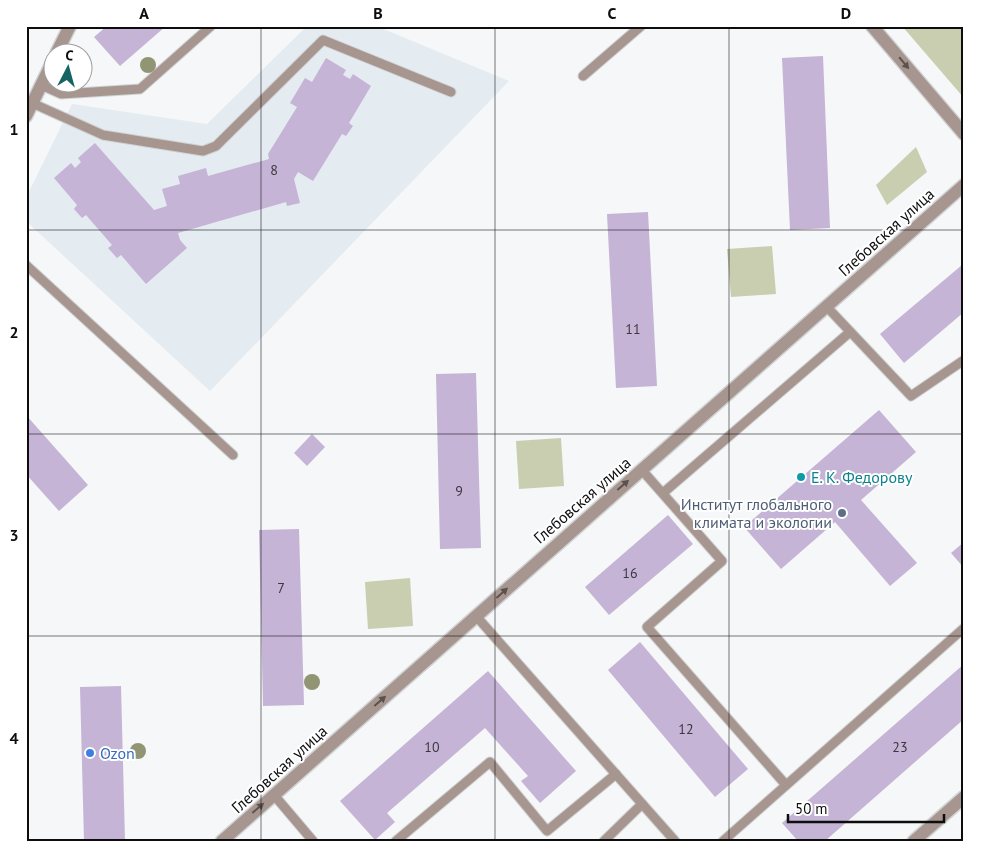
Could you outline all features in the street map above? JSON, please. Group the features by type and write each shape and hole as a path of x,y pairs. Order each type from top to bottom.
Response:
{"street":[{"path":"63,42 70,26"},
{"path":"872,26 964,134"},
{"path":"26,116 41,86"},
{"name":"Глебовская улица","path":"222,841 964,185"},
{"path":"914,841 964,797"}],"lane":[{"path":"41,86 61,94 140,90 211,26"},
{"path":"583,76 641,26"},
{"path":"32,103 103,135 204,151 216,146 323,40 450,92"},
{"path":"26,265 233,455"},
{"path":"826,306 911,396 964,360"},
{"path":"663,494 850,332"},
{"path":"642,470 722,561 647,627 786,784"},
{"path":"476,616 675,841"},
{"path":"723,841 964,628"},
{"path":"396,841 490,762 548,831 616,774"},
{"path":"274,795 313,841"},
{"path":"604,841 642,804"}],"shaded area":[{"path":"307,26 376,26 509,81 210,391 26,221 26,198 72,104 207,124"}],"green space":[{"path":"902,26 964,26 964,98"},
{"path":"916,147 927,172 887,205 876,185"},
{"path":"772,246 776,294 731,297 727,249"},
{"path":"561,438 564,486 519,489 516,441"},
{"path":"410,578 413,626 368,629 365,582"}],"building":[{"path":"107,26 166,26 120,66 94,37"},
{"path":"823,56 830,228 790,230 782,58"},
{"path":"326,58 346,70 343,75 350,79 353,74 371,86 349,123 353,126 346,136 342,134 313,181 298,172 294,179 300,203 287,206 286,202 178,233 180,240 187,248 146,284 121,255 117,258 108,248 112,245 86,215 82,218 74,209 77,205 54,178 71,163 75,168 81,162 78,158 95,143 154,210 167,206 162,189 180,184 178,176 206,168 208,176 269,159 268,154 297,107 290,103 305,78 312,82"},
{"path":"648,212 657,386 616,388 607,214"},
{"path":"962,265 964,268 964,312 904,363 880,334"},
{"path":"476,373 481,548 440,549 436,374"},
{"path":"879,410 916,452 861,500 917,563 890,586 835,522 781,569 744,527"},
{"path":"26,415 88,485 59,511 26,474"},
{"path":"312,434 325,447 307,466 294,453"},
{"path":"668,515 693,544 609,615 585,587"},
{"path":"299,529 304,705 263,706 259,530"},
{"path":"964,542 964,568 951,553"},
{"path":"640,642 748,769 715,797 608,670"},
{"path":"964,664 964,719 825,841 798,841 782,823"},
{"path":"488,671 576,771 540,803 521,781 528,776 485,728 387,813 395,822 375,840 340,801"},
{"path":"121,686 125,841 84,841 80,687"}],"place":[{"name":"Е. К. Федорову","path":"801,477"},
{"name":"Институт глобального климата и экологии","path":"842,513"},
{"name":"Ozon","path":"90,753"}]}
